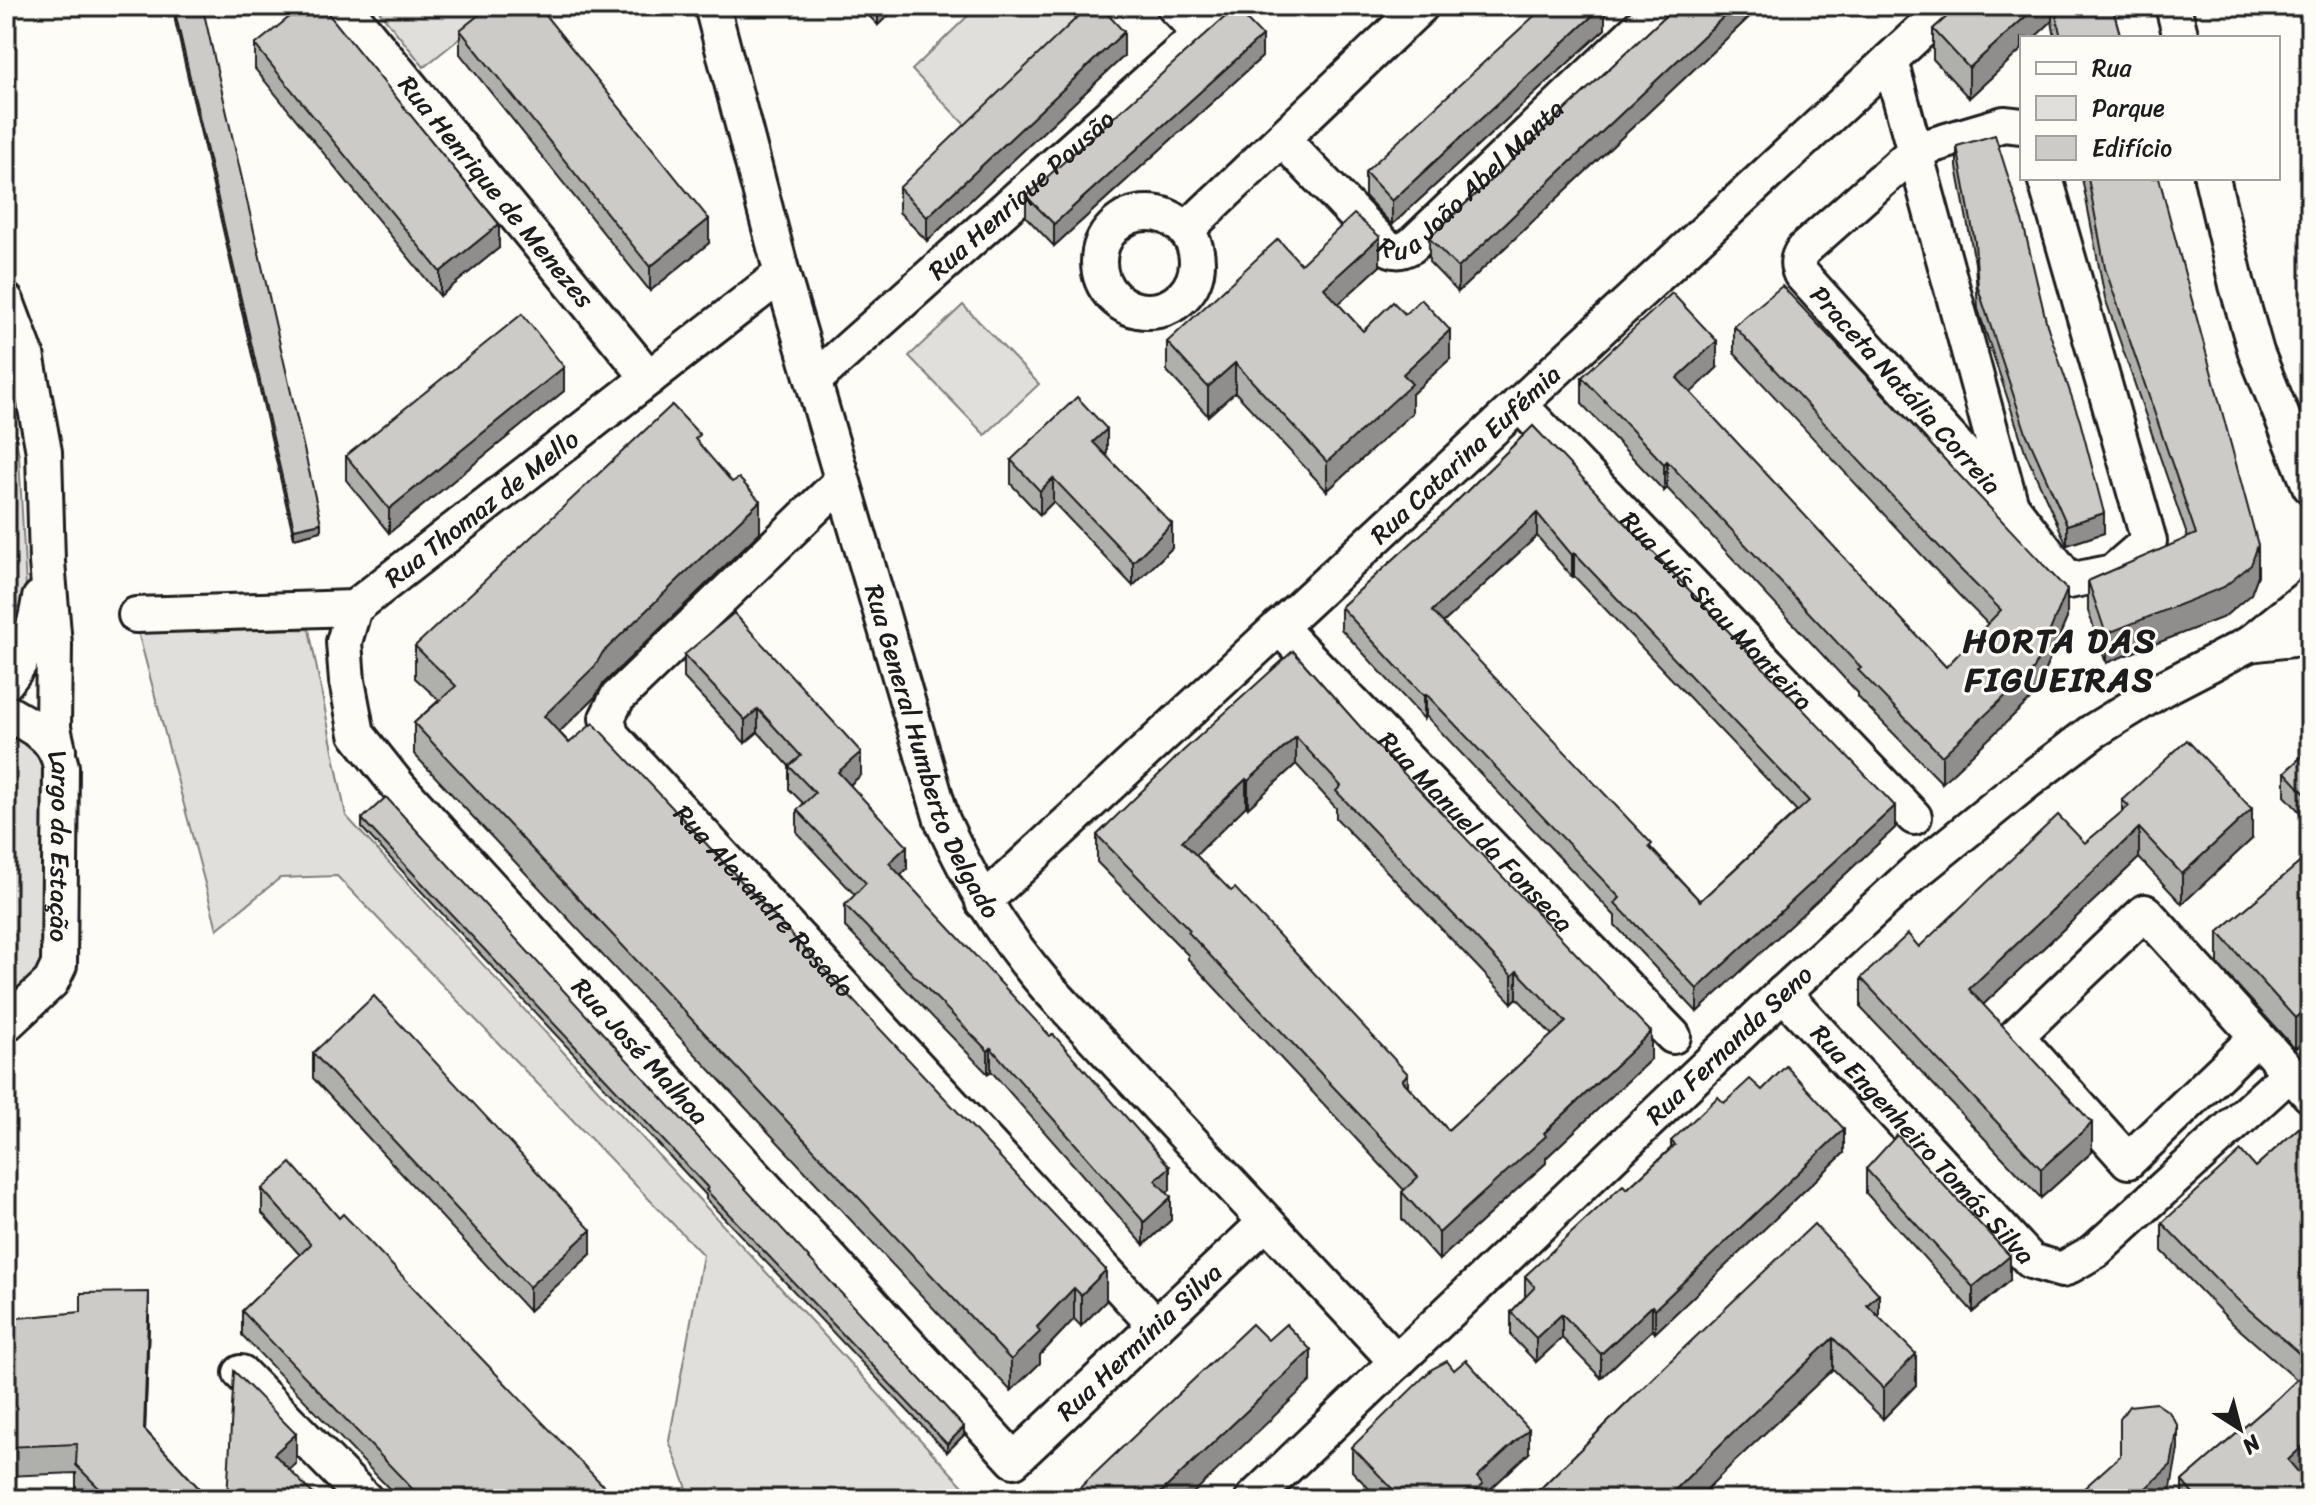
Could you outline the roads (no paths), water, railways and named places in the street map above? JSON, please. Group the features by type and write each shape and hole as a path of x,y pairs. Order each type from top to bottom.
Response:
{"street":[{"name":"Rua Henrique de Menezes","path":"344,6 649,378"},
{"name":"Rua General Humberto Delgado","path":"712,6 782,274 942,820 983,902 1014,949 1047,987 1397,1362"},
{"path":"1174,6 1201,34"},
{"name":"Rua Henrique Pousão","path":"814,380 1230,6"},
{"name":"Rua João Abel Manta","path":"1282,139 1384,245 1402,251 1411,246 1662,6"},
{"name":"Rua Catarina Eufémia","path":"983,902 1948,6"},
{"path":"2173,6 2180,36"},
{"path":"1186,230 1414,8"},
{"name":"Praceta Natália Correia","path":"1890,60 2011,506"},
{"path":"1916,150 2004,124 2020,126"},
{"name":"Praceta Natália Correia","path":"1916,150 1803,250 1798,258 1798,267 1801,274 2011,506"},
{"path":"2011,506 2069,581 2113,572 2149,541 2046,180"},
{"path":"2212,180 2256,352 2310,486"},
{"name":"Rua Thomaz de Mello","path":"354,608 782,274"},
{"path":"6,301 26,354 44,452 47,562 54,645 53,728 58,750"},
{"name":"Rua Luís Stau Monteiro","path":"1519,404 1914,817"},
{"name":"Rua Alexandre Rosado","path":"842,481 617,698 607,718 611,735 1156,1326"},
{"path":"6,682 32,639 47,562"},
{"name":"Rua Fernanda Seno","path":"1253,1499 1783,993 1913,874 2092,732 2162,689 2249,644 2310,595"},
{"path":"136,615 354,608"},
{"name":"Rua José Malhoa","path":"354,608 344,642 347,681 357,734 399,787 1014,1460"},
{"name":"Rua Manuel da Fonseca","path":"1279,627 1673,1036"},
{"name":"Rua Fernanda Seno","path":"2249,644 2310,637"},
{"name":"Largo da Estação","path":"6,712 47,738 58,750 61,767 59,965 51,982 20,1004 6,1024"},
{"path":"2257,1037 2128,1161 2016,1036 2145,912 2300,1084"},
{"name":"Rua Engenheiro Tomás Silva","path":"1783,993 2031,1261 2062,1270 2095,1251 2300,1084"},
{"name":"Rua Hermínia Silva","path":"1014,1460 1266,1222"},
{"path":"241,1373 365,1499"}],"district":[{"name":"HORTA DAS FIGUEIRAS","path":"2060,660"}]}
